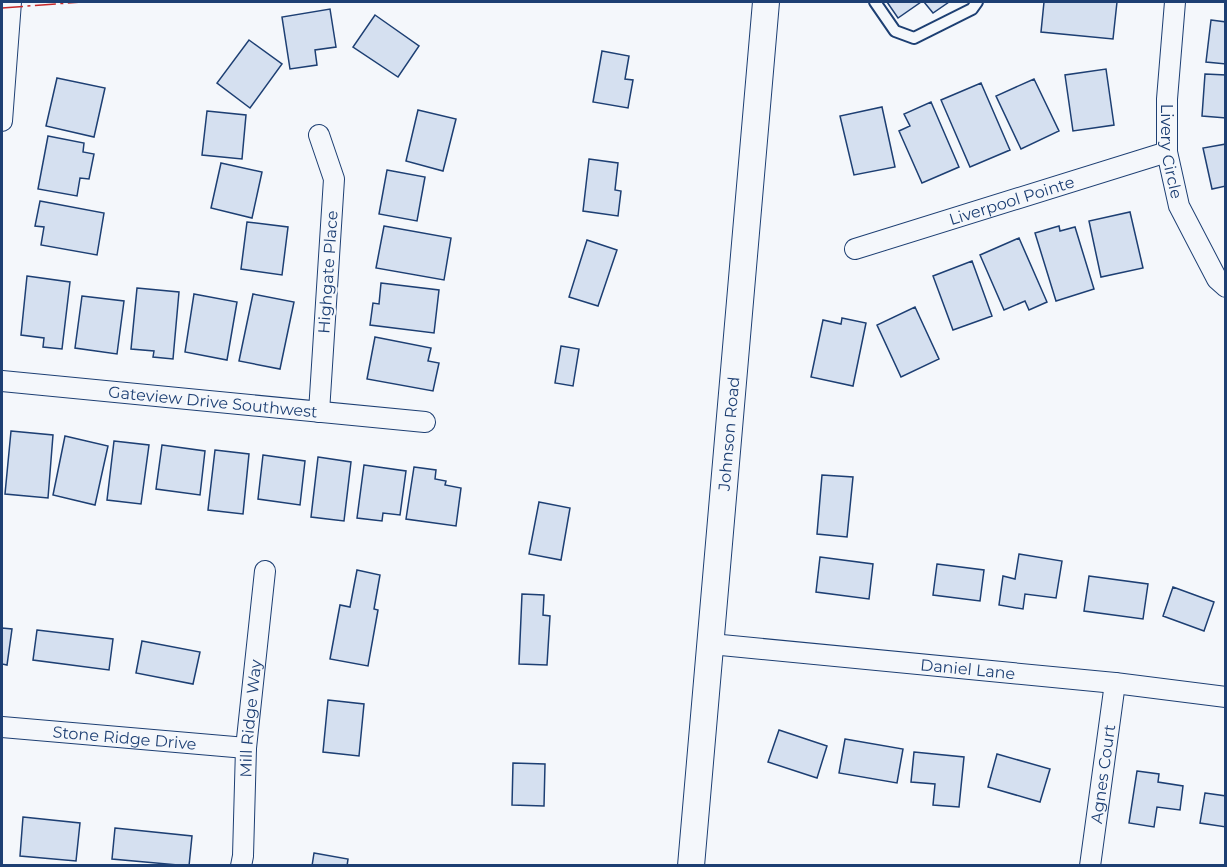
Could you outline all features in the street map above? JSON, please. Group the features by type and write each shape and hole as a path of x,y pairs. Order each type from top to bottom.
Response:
{"street":[{"path":"2,121 11,2"},
{"name":"Johnson Road","path":"691,866 766,2"},
{"name":"Livery Circle","path":"1175,2 1167,99 1167,152 1179,206 1218,279 1226,287"},
{"name":"Highgate Place","path":"319,135 334,179 319,412"},
{"name":"Liverpool Pointe","path":"855,249 1167,152"},
{"name":"Gateview Drive Southwest","path":"2,381 425,422"},
{"name":"Mill Ridge Way","path":"241,866 246,748 265,571"},
{"name":"Daniel Lane","path":"711,644 1115,683 1226,697"},
{"name":"Agnes Court","path":"1090,866 1115,683"},
{"name":"Stone Ridge Drive","path":"2,727 246,748"}],"lane":[{"path":"875,2 895,31 914,38 972,9 977,2"}],"building":[{"path":"887,2 921,2 898,18"},
{"path":"924,2 949,2 933,13"},
{"path":"1044,2 1117,2 1113,39 1041,32"},
{"path":"330,9 336,47 315,50 317,65 290,69 282,17"},
{"path":"375,15 419,46 398,77 353,47"},
{"path":"1211,20 1226,22 1226,64 1206,62"},
{"path":"249,40 282,64 250,108 217,83"},
{"path":"602,51 629,56 625,79 633,80 628,108 593,102"},
{"path":"1106,69 1114,125 1073,131 1065,75"},
{"path":"1205,74 1226,75 1226,118 1202,116"},
{"path":"57,78 105,88 94,137 46,126"},
{"path":"1034,79 1059,131 1021,149 996,96"},
{"path":"981,83 1010,150 970,167 941,100"},
{"path":"931,102 959,167 922,183 899,131 910,126 904,114"},
{"path":"882,107 895,167 854,175 840,116"},
{"path":"418,110 456,119 443,171 406,161"},
{"path":"207,111 246,115 242,159 202,155"},
{"path":"48,136 84,143 83,152 94,154 89,179 80,178 77,196 38,189"},
{"path":"1226,144 1226,186 1212,189 1203,148"},
{"path":"589,159 618,163 615,190 621,191 618,216 583,211"},
{"path":"221,163 262,172 252,218 211,208"},
{"path":"387,170 425,177 417,221 379,214"},
{"path":"40,201 104,213 97,255 41,245 44,227 35,226"},
{"path":"1130,212 1143,268 1101,277 1089,221"},
{"path":"247,222 288,227 282,275 241,269"},
{"path":"384,226 451,238 444,280 376,268"},
{"path":"1059,226 1060,231 1075,227 1094,289 1056,301 1035,233"},
{"path":"1019,238 1047,302 1029,310 1025,301 1004,310 980,255"},
{"path":"587,240 617,250 598,306 569,297"},
{"path":"972,261 992,316 953,330 933,276"},
{"path":"27,276 70,282 62,349 43,347 44,338 21,335"},
{"path":"381,283 439,290 434,333 370,325 373,303 379,304"},
{"path":"137,288 179,292 173,359 153,357 154,351 131,349"},
{"path":"194,294 237,302 227,360 185,352"},
{"path":"253,294 294,302 280,369 239,361"},
{"path":"82,296 124,301 117,354 75,348"},
{"path":"915,307 939,359 901,377 877,325"},
{"path":"842,318 866,323 853,386 811,377 823,320 841,324"},
{"path":"375,337 431,348 428,361 439,363 433,391 367,379"},
{"path":"561,346 579,349 573,386 555,383"},
{"path":"11,431 53,435 48,498 5,494"},
{"path":"65,436 108,446 95,505 53,495"},
{"path":"114,441 149,445 141,504 107,500"},
{"path":"162,445 205,451 200,495 156,489"},
{"path":"215,450 249,454 243,514 208,510"},
{"path":"263,455 305,461 300,505 258,499"},
{"path":"318,457 351,462 344,521 311,517"},
{"path":"364,465 406,471 400,515 383,513 382,521 357,518"},
{"path":"414,467 436,470 435,479 446,481 445,485 461,488 456,526 406,519"},
{"path":"822,475 853,477 847,537 817,534"},
{"path":"539,502 570,508 561,560 529,554"},
{"path":"1019,554 1062,561 1056,598 1025,594 1023,609 999,605 1003,576 1015,579"},
{"path":"820,557 873,564 869,599 816,592"},
{"path":"937,564 984,570 980,601 933,595"},
{"path":"357,570 380,575 374,609 378,610 368,666 330,659 340,605 350,607"},
{"path":"1089,576 1148,584 1143,619 1084,611"},
{"path":"1173,587 1214,602 1204,631 1163,616"},
{"path":"522,594 544,595 543,615 550,616 547,665 519,664"},
{"path":"2,628 12,629 7,665 2,664"},
{"path":"37,630 113,639 109,670 33,660"},
{"path":"142,641 200,652 193,684 136,673"},
{"path":"328,700 364,704 359,756 323,752"},
{"path":"779,730 827,746 817,778 768,762"},
{"path":"845,739 903,749 897,783 839,773"},
{"path":"914,752 964,757 959,807 933,805 935,784 911,782"},
{"path":"997,754 1050,769 1040,802 988,787"},
{"path":"513,763 545,764 544,806 512,805"},
{"path":"1137,771 1159,774 1158,782 1183,786 1180,810 1157,807 1154,827 1129,823"},
{"path":"1205,793 1226,796 1226,827 1200,823"},
{"path":"23,817 80,823 76,861 20,856"},
{"path":"115,828 192,836 189,866 112,859"},
{"path":"314,853 348,859 347,866 312,866"}],"power":[{"path":"2,8 82,2"}]}
